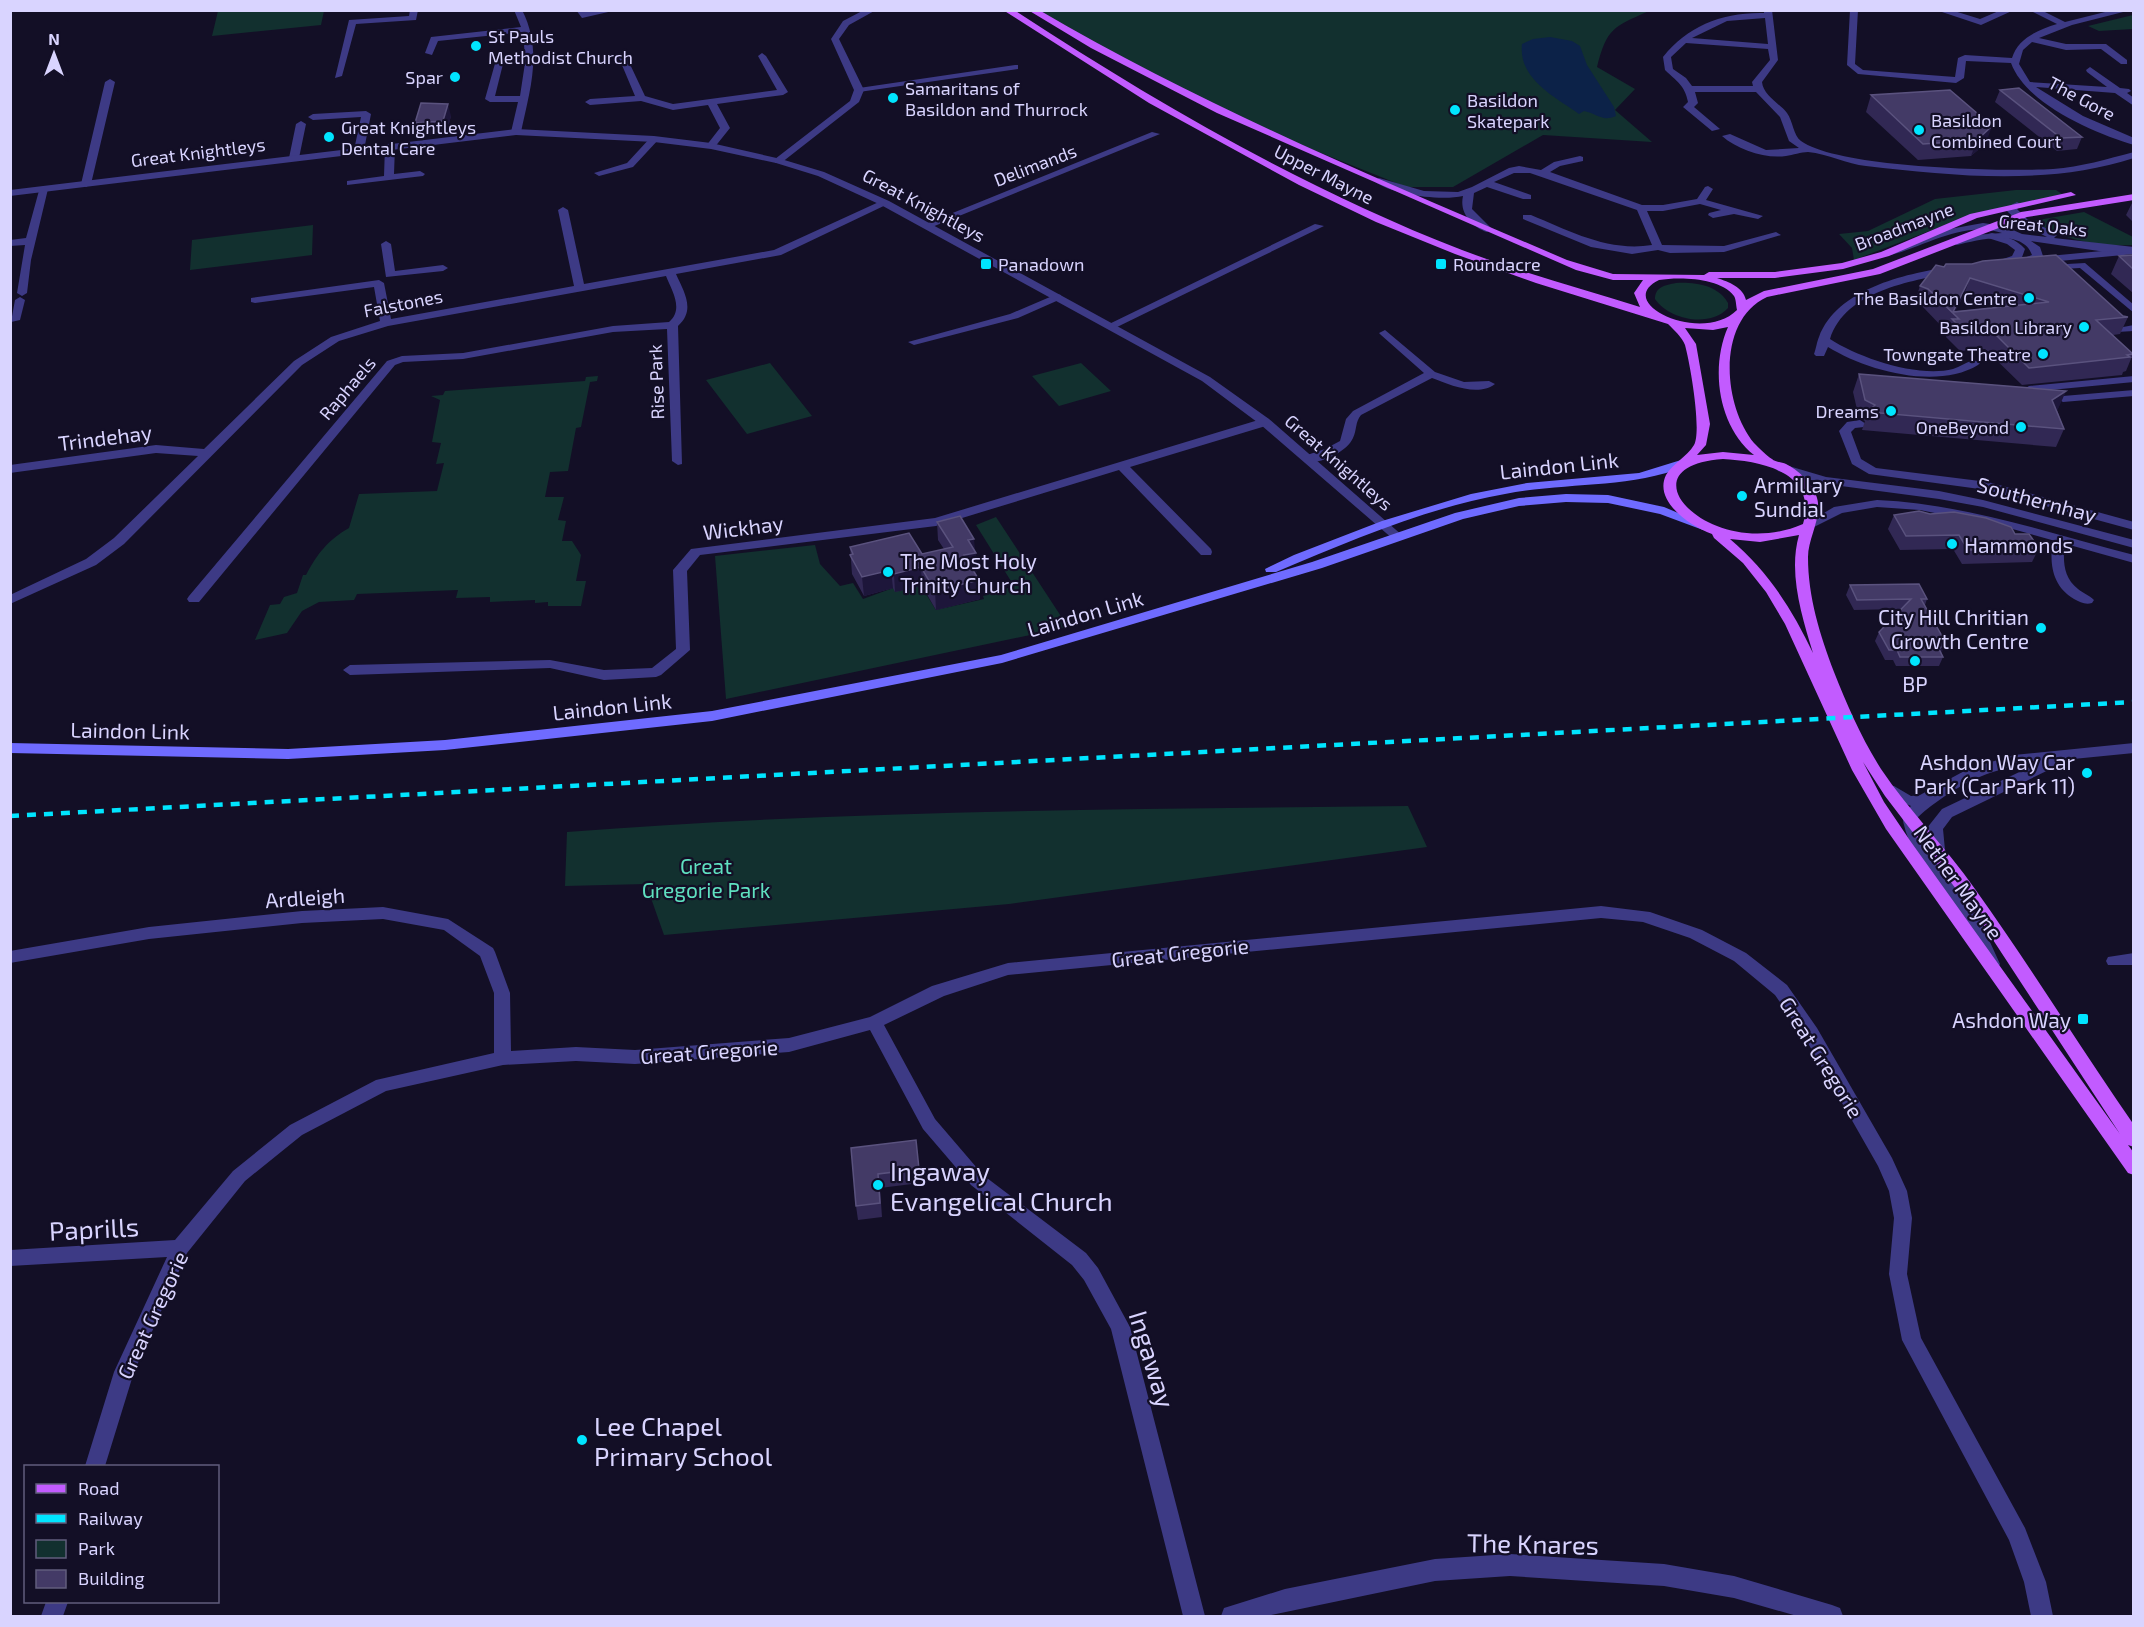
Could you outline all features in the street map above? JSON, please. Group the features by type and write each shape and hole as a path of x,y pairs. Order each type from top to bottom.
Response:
{"main road":[{"name":"Upper Mayne","path":"1007,10 1190,122 1382,222 1520,276 1650,313 1672,322 1713,327 1739,315 1738,295 1730,288 1709,279 1685,275 1637,279 1598,274 1368,177 1167,86 1113,58 1032,10"},
{"name":"Broadmayne","path":"1685,275 1756,276 1843,266 1885,254 1957,222 2017,205 2083,193 2133,188"},
{"path":"1992,231 2017,217 2074,204 2133,197"},
{"name":"Broadmayne","path":"1739,315 1750,302 1764,294 1876,272 1949,244"},
{"path":"1650,313 1640,303 1638,294 1641,286 1663,276"},
{"path":"1739,315 1727,337 1723,356 1732,414 1740,433 1752,448 1782,468"},
{"path":"1672,322 1681,330 1690,344 1704,424 1700,445 1682,464"},
{"path":"1682,464 1699,458 1728,456 1754,459 1782,468"},
{"name":"Nether Mayne","path":"1682,464 1670,480 1672,497 1686,514 1745,555 1772,588 1795,631 1866,785 1929,882 1993,968 2133,1168"},
{"name":"Laindon Link","path":"1205,598 1273,568 1386,526 1501,490 1547,484 1644,477 1682,464"},
{"name":"Nether Mayne","path":"1782,468 1799,480 1810,494 1814,507 1808,526 1802,562 1810,623 1854,734 1871,765 1937,850 2003,941 2133,1140"},
{"name":"Laindon Link","path":"10,747 288,754 445,745 711,716 1002,659 1317,565 1397,536 1489,508 1519,502 1566,498 1608,500 1636,504 1706,527"},
{"path":"1706,527 1734,536 1767,538 1791,534 1808,526"}],"street":[{"path":"338,76 352,22 412,18 414,10"},
{"path":"516,132 531,60 527,29 518,10"},
{"path":"579,10 582,15 613,10"},
{"path":"778,161 854,102 859,90 835,39 846,23 872,10"},
{"path":"1854,10 1851,65 1861,72 1956,80 1960,78 1961,60 1965,58 2016,62 2019,49 2032,39 2065,25 2127,10"},
{"path":"1940,10 1981,22 2010,10"},
{"path":"2033,10 2065,25"},
{"path":"1715,129 1695,116 1688,107 1693,103 1690,89 1683,78 1669,70 1667,57 1682,40 1720,20 1745,14 1768,13 1774,60 1757,82 1758,89 1785,116 1794,141 1807,150 1863,163 2001,173 2054,172 2109,163 2133,155"},
{"path":"429,53 434,39 527,29"},
{"path":"2032,39 2066,47 2103,46 2124,62"},
{"path":"1682,40 1772,47"},
{"path":"590,102 641,98 674,106 783,92 762,56"},
{"path":"623,58 641,98"},
{"path":"523,99 490,99 499,62 531,60"},
{"name":"The Gore","path":"2016,62 2027,84 2062,110 2133,142"},
{"path":"859,90 1015,67"},
{"path":"2090,70 2122,91 2133,103"},
{"path":"86,184 110,82"},
{"path":"2027,84 2122,91"},
{"path":"1690,89 1758,89"},
{"path":"711,102 725,128 711,146"},
{"path":"313,117 366,114 359,150"},
{"path":"294,158 301,124"},
{"name":"Great Knightleys","path":"10,193 516,132 654,139 711,146 778,161 821,174 885,203 1206,379 1265,422 1397,536"},
{"name":"Delimands","path":"928,225 1155,135"},
{"path":"1727,136 1756,152 1781,156 1807,150"},
{"path":"598,173 630,165 654,139"},
{"path":"389,178 390,146"},
{"path":"1781,156 1788,166"},
{"path":"1542,173 1557,164 1580,159"},
{"path":"1368,177 1421,193 1443,195 1470,192 1515,170 1542,173 1641,208 1663,208 1700,201 1758,216"},
{"path":"350,183 420,174"},
{"path":"1486,183 1527,197"},
{"path":"15,320 30,241 43,189"},
{"path":"1700,201 1708,189"},
{"path":"1470,192 1465,204 1468,214 1487,228"},
{"name":"Falstones","path":"10,600 91,562 118,541 204,453 298,363 315,350 344,335 386,323 777,253 885,203"},
{"name":"Great Oaks","path":"2017,205 2011,209 2017,217 2060,238 2099,248"},
{"path":"1641,208 1658,247"},
{"path":"563,210 580,289"},
{"path":"1713,215 1734,211"},
{"path":"1527,217 1601,246 1632,250 1658,247 1670,250 1724,249 1776,234"},
{"path":"1111,326 1319,226"},
{"path":"1885,254 1966,227 1992,231 2020,249 2020,255 2012,261 1987,266 2133,251"},
{"name":"Great Oaks","path":"1949,244 1992,231 2099,248 2133,251"},
{"path":"2017,236 2031,245 2038,254 2036,258 2020,263"},
{"path":"10,243 30,241"},
{"path":"386,244 390,275"},
{"path":"2055,258 2063,271 2082,265 2133,310"},
{"path":"255,300 378,283 390,275 442,268"},
{"path":"1820,354 1823,339 1832,322 1843,309 1869,293 1921,275 1963,269"},
{"name":"Rise Park","path":"670,273 683,309 672,325 678,461"},
{"path":"378,283 386,323"},
{"path":"914,342 1014,315 1057,297"},
{"path":"2104,314 2121,330 2133,328"},
{"name":"Raphaels","path":"194,599 392,363 402,359 492,351 613,328 672,325"},
{"path":"1385,333 1431,374 1463,386 1489,384"},
{"path":"1823,339 1837,349 1918,374 1956,372 1974,363"},
{"path":"1308,459 1342,446 1347,440 1350,421 1357,413 1431,374"},
{"path":"2029,389 2133,379"},
{"path":"2063,399 2133,393"},
{"name":"Wickhay","path":"350,670 550,664 604,675 656,672 683,650 680,570 696,552 936,522 1265,422"},
{"path":"1860,424 1851,425 1845,431 1856,461 1862,466 1885,474 1988,486 2133,526"},
{"name":"Trindehay","path":"10,469 156,449 204,453"},
{"path":"1123,467 1206,552"},
{"name":"Southernhay","path":"1782,468 1827,481 1929,493 1995,506 2133,544"},
{"name":"Southernhay","path":"1929,493 2045,527 2053,531 2059,540"},
{"name":"Southernhay","path":"1808,526 1836,509 1863,504 1895,504 1965,514 2133,559"},
{"path":"2059,540 2056,565 2071,597 2087,600"},
{"path":"1993,968 1974,922 1923,851 1911,827 1910,815 1930,798 1973,773 1994,765 2042,756 2133,748"},
{"path":"1937,850 1935,828 1957,807 2050,762 2088,752"},
{"path":"1889,790 1909,801 1930,798"},
{"name":"Great Gregorie","path":"96,1465 124,1372 180,1248 239,1176 296,1130 382,1085 503,1058 576,1054 635,1057 789,1045 874,1022 938,991 1008,969 1602,912 1644,916 1696,934 1740,957 1781,990 1811,1033 1886,1163 1898,1191 1903,1218 1898,1274 1912,1340 2018,1534 2035,1582 2042,1617"},
{"name":"Ardleigh","path":"10,957 159,932 302,917 383,913 448,925 487,952 502,993 503,1058"},
{"path":"2114,961 2133,960"},
{"name":"Ingaway","path":"874,1022 929,1124 977,1180 1079,1259 1096,1283 1120,1327 1194,1617"},
{"name":"Paprills","path":"10,1258 180,1248"},
{"name":"The Knares","path":"1232,1617 1287,1608 1435,1569 1510,1565 1664,1575 1734,1587 1832,1617"}],"green space":[{"path":"218,10 324,11 321,25 212,36"},
{"path":"1040,11 1649,11 1613,30 1604,44 1597,67 1635,89 1615,110 1652,142 1543,135 1453,187 1406,187 1269,132 1120,60"},
{"path":"2133,15 2133,29 2099,31 2088,26"},
{"path":"2016,190 2056,190 2062,194 1966,217 1854,260 1852,248 1839,234 1868,231 1935,199"},
{"path":"2084,212 2133,237 2133,245 2107,245 2081,241 2056,233 2032,221"},
{"path":"313,225 312,255 190,270 192,240"},
{"path":"1676,283 1691,283 1712,288 1724,297 1728,308 1711,318 1701,319 1690,319 1670,312 1661,306 1655,299 1655,295 1661,287"},
{"path":"770,363 812,416 747,434 706,380"},
{"path":"1081,363 1111,391 1059,406 1032,376"},
{"path":"598,376 597,381 590,382 581,427 576,428 568,471 550,472 545,497 564,497 558,520 566,521 562,541 572,541 581,555 576,581 586,581 581,606 548,606 548,602 535,603 535,600 490,602 490,597 456,598 458,590 357,594 354,600 319,602 302,611 287,633 255,640 270,605 280,604 284,597 297,593 303,575 306,575 314,560 335,537 349,528 359,494 437,491 444,463 436,464 441,443 432,442 440,400 431,396 443,395 445,391 585,381 586,377"},
{"path":"996,517 1068,627 726,699 715,556 815,545 820,564 840,586 853,583 863,599 893,588 921,586 936,610 984,599 983,596 1014,586 976,525"},
{"name":"Great Gregorie Park","path":"1408,806 1427,847 1009,904 664,935 646,884 565,886 567,832 882,815"}],"water":[{"path":"1550,37 1572,41 1580,46 1587,65 1614,107 1616,116 1603,118 1584,111 1579,114 1549,94 1532,77 1522,56 1522,44 1533,39"}],"building":[{"path":"2019,88 2082,137 2061,138 2000,90"},
{"path":"1950,90 1992,126 1977,140 1923,144 1871,95"},
{"path":"421,103 448,104 443,121 415,123"},
{"path":"2056,255 2123,316 2128,317 2096,320 2133,354 2127,355 2130,357 2029,368 1992,331 1967,334 1952,319 1959,319 1928,289 1920,286 1936,265 1944,267 1946,264 1972,264 1983,261","holes":["1970,278 2049,302 1953,312"]},
{"path":"2133,255 2133,269 2119,256"},
{"path":"1859,374 2066,391 2052,400 2064,429 1868,412 1875,405 1865,400"},
{"path":"1919,511 1930,514 1954,512 1986,518 2011,527 2015,534 2029,534 2039,548 1968,550 1959,535 1906,536 1894,515"},
{"path":"960,516 974,539 968,540 976,553 964,555 979,580 935,591 921,567 894,574 891,570 862,577 850,555 853,554 850,547 909,533 922,554 953,547 937,522"},
{"path":"1919,584 1927,599 1921,599 1946,643 1939,649 1943,657 1900,657 1897,650 1889,650 1879,632 1911,599 1857,600 1850,585"},
{"name":"Ingaway Evangelical Church","path":"916,1140 919,1169 878,1174 880,1203 856,1206 851,1148"}],"railway":[{"path":"10,816 2134,702"}],"place":[{"name":"St Pauls Methodist Church","path":"476,46"},
{"name":"Spar","path":"455,77"},
{"name":"Samaritans of Basildon and Thurrock","path":"893,98"},
{"name":"Basildon Skatepark","path":"1455,110"},
{"name":"Basildon Combined Court","path":"1919,130"},
{"name":"Great Knightleys Dental Care","path":"329,137"},
{"name":"Panadown","path":"986,264"},
{"name":"Roundacre","path":"1441,264"},
{"name":"The Basildon Centre","path":"2029,298"},
{"name":"Basildon Library","path":"2084,327"},
{"name":"Towngate Theatre","path":"2043,354"},
{"name":"Dreams","path":"1891,411"},
{"name":"OneBeyond","path":"2021,427"},
{"name":"Armillary Sundial","path":"1742,496"},
{"name":"Hammonds","path":"1952,544"},
{"name":"The Most Holy Trinity Church","path":"888,572"},
{"name":"City Hill Chritian Growth Centre","path":"2041,628"},
{"name":"BP","path":"1915,661"},
{"name":"Ashdon Way Car Park (Car Park 11)","path":"2087,773"},
{"name":"Ashdon Way","path":"2083,1019"},
{"name":"Ingaway Evangelical Church","path":"878,1185"},
{"name":"Lee Chapel Primary School","path":"582,1440"}]}
